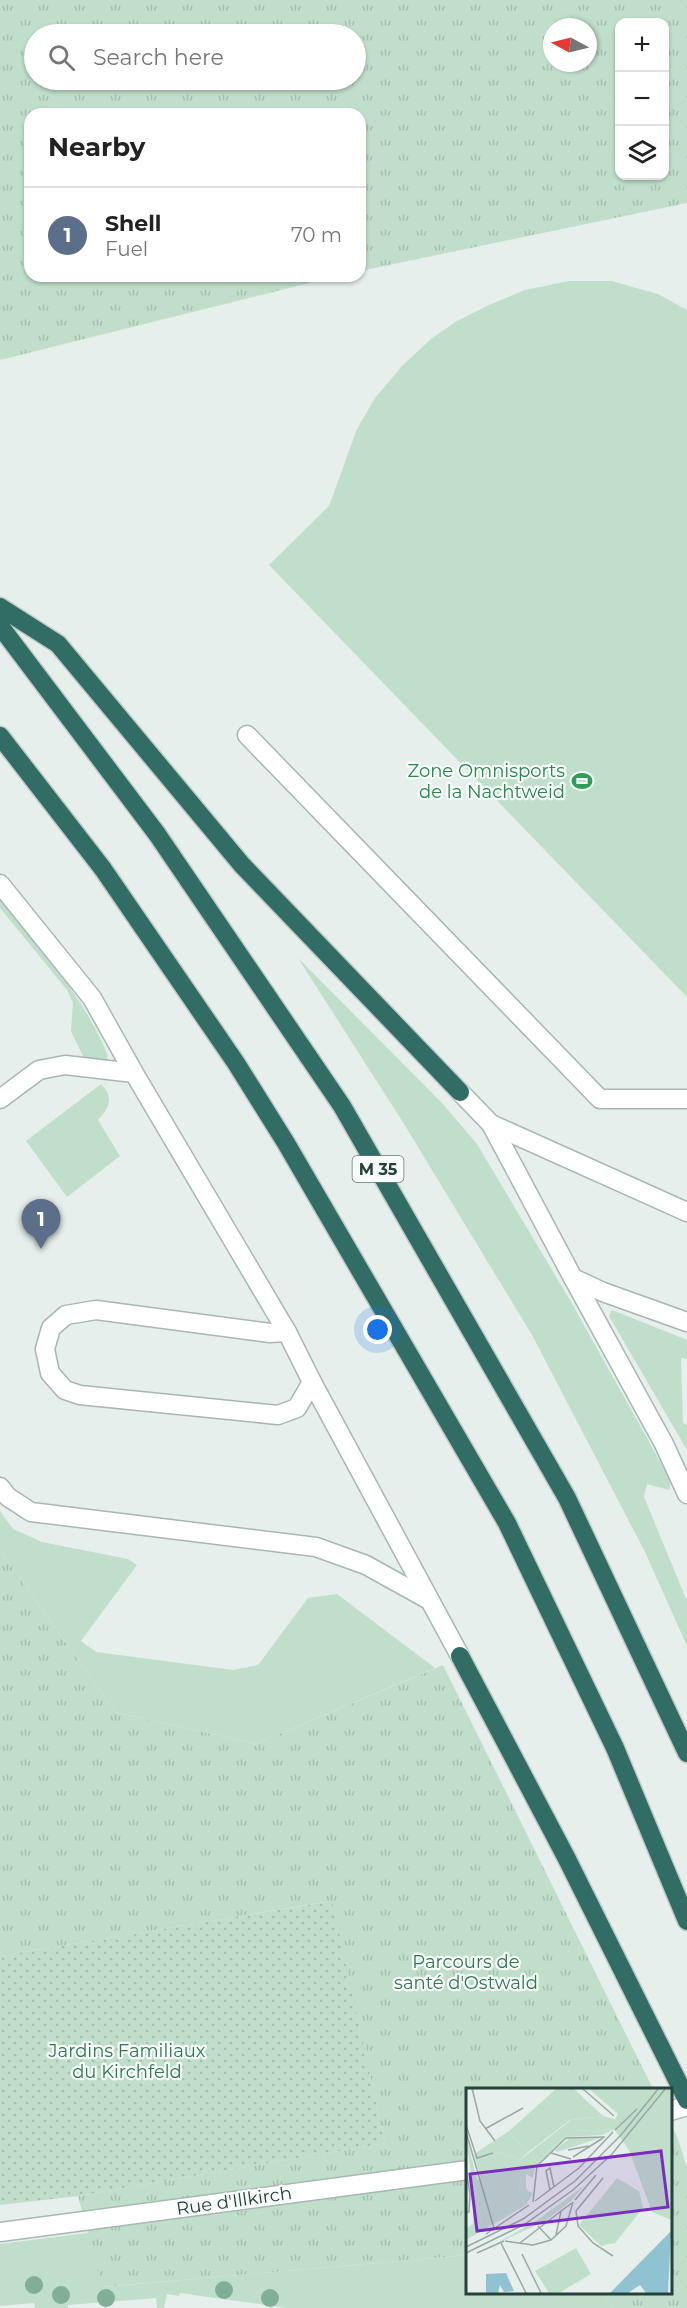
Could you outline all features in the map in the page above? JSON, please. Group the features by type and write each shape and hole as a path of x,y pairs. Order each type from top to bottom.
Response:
{"highway":[{"path":"0,607 58,644 242,865 460,1092"},
{"name":"M 35","path":"0,626 157,834 342,1106 567,1498 687,1753"},
{"path":"0,736 103,869 236,1063 286,1143 507,1523 615,1749 687,1921"},
{"path":"460,1656 566,1857 687,2100"}],"street":[{"path":"247,735 600,1099 687,1099"},
{"path":"0,884 92,998 287,1332 460,1656"},
{"path":"0,1099 39,1070 65,1065 134,1073"},
{"path":"460,1092 491,1124 664,1444 687,1494"},
{"path":"491,1124 687,1212"},
{"path":"573,1278 603,1292 687,1322"},
{"path":"287,1332 270,1333 96,1310 66,1315 51,1328 45,1349 50,1373 65,1390 80,1395 278,1415 297,1407 312,1382"},
{"path":"0,1487 8,1497 31,1512 316,1547 366,1565 429,1599"},
{"path":"672,2110 687,2106"},
{"name":"Rue d'Illkirch","path":"0,2232 466,2170"}],"green space":[{"path":"0,0 687,0 687,203 366,270 366,108 24,108 24,282 313,282 0,360"},
{"name":"Zone Omnisports de la Nachtweid","path":"569,281 611,281 658,294 687,310 687,997 269,565 329,506 357,429 375,398 403,365 431,339 457,321 525,290"},
{"path":"0,899 87,1013 108,1056 105,1063 84,1058 71,1031 73,1003 67,990 0,908"},
{"path":"298,958 442,1103 477,1144 571,1302 671,1481 669,1490 647,1484 644,1497 687,1601 687,1646 645,1552 532,1335 404,1124"},
{"path":"101,1084 108,1093 109,1102 98,1120 120,1156 67,1197 26,1141"},
{"path":"612,1310 687,1340 687,1359 681,1358 683,1423 687,1425 687,1450 609,1316"},
{"path":"0,1511 13,1529 42,1542 128,1559 137,1565 81,1641 96,1652 233,1670 258,1665 308,1598 337,1594 435,1668 256,1744 115,1712 0,1550"},
{"name":"Parcours de santé d'Ostwald","path":"0,1550 115,1712 256,1744 443,1665 653,2088 466,2088 466,2255 102,2287 78,2196 385,2143 331,1901 0,1956"},
{"name":"Jardins Familiaux du Kirchfeld","path":"332,1901 385,2143 78,2196 0,2205 0,1956"},
{"path":"672,2126 687,2168 687,2308 613,2308 603,2293 672,2293"},
{"path":"88,2233 103,2287 466,2255 466,2293 603,2293 613,2308 287,2308 180,2293 179,2296 167,2294 164,2308 157,2308 156,2298 68,2305 68,2308 35,2308 34,2303 0,2306 0,2244"}],"place":[{"name":"Zone Omnisports de la Nachtweid","path":"582,781"},
{"name":"Shell","path":"41,1249"}]}
